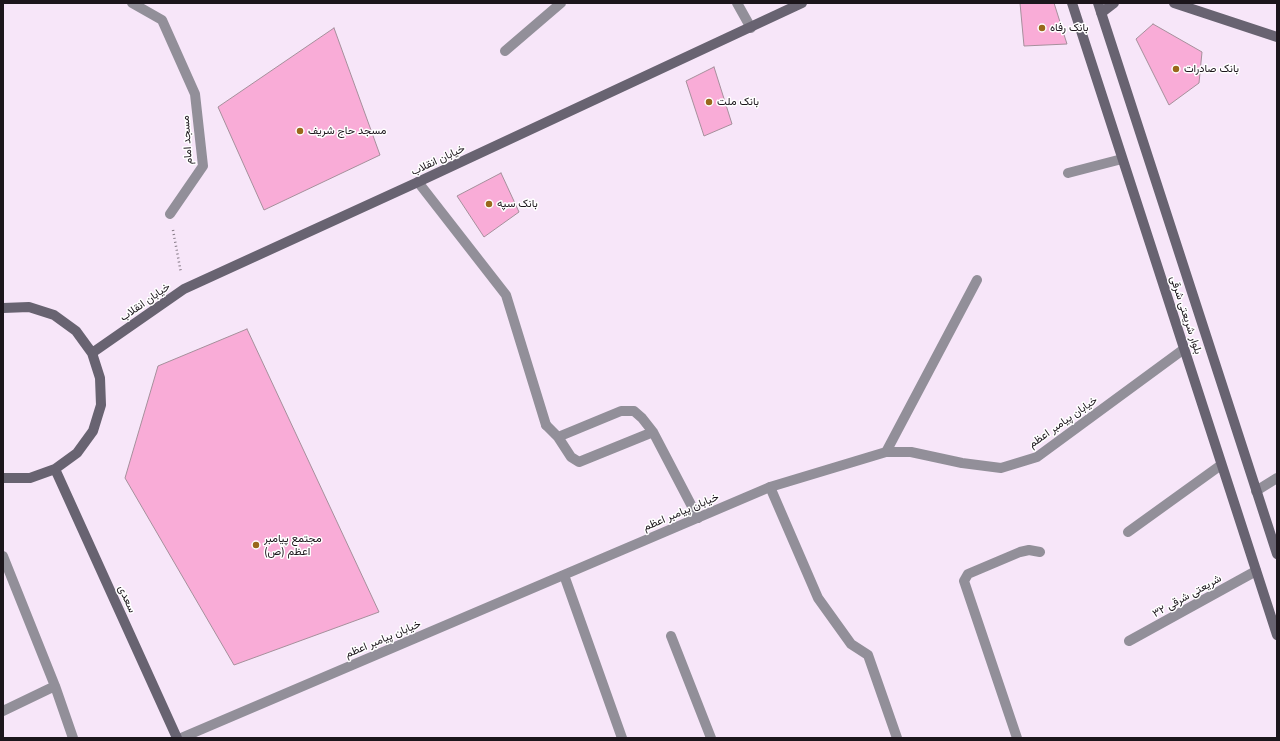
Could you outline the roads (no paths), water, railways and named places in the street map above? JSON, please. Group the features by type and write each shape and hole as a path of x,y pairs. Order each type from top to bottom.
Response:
{"main road":[{"name":"خیابان انقلاب","path":"92,353 184,289 751,28 802,3"},
{"name":"بلوار شریعتی شرقی","path":"1072,3 1277,635"},
{"path":"1099,8 1114,3"},
{"path":"1174,3 1277,37"},
{"name":"بلوار شریعتی شرقی","path":"1099,8 1277,554"},
{"path":"3,308 29,307 54,316 76,331 92,353 100,378 101,405 93,431 77,453 55,469 30,478 3,478"},
{"name":"سعدی","path":"55,469 177,738"}],"street":[{"name":"مسجد امام","path":"132,3 162,20 195,94 203,166 170,214"},
{"path":"505,51 560,3"},
{"path":"737,3 751,28"},
{"path":"1068,173 1122,159"},
{"path":"418,182 506,295 546,425 558,437 571,457 579,462 653,432"},
{"path":"886,452 977,280"},
{"name":"خیابان پیامبر اعظم","path":"181,738 770,487 886,452 911,452 962,463 1001,468 1037,457 1184,349"},
{"path":"558,437 621,411 634,411 642,418 653,432 698,518"},
{"path":"1128,532 1221,465"},
{"path":"1256,491 1277,478"},
{"path":"770,487 818,598 851,644 868,655 897,738"},
{"path":"1017,738 964,581 968,574 1020,552 1029,550 1040,552"},
{"path":"3,556 55,686 73,738"},
{"name":"شریعتی شرقی ۳۲","path":"1129,642 1256,571"},
{"path":"564,575 622,738"},
{"path":"671,636 711,738"},
{"path":"3,711 55,686"}],"place":[{"name":"بانک رفاه","path":"1042,28"},
{"name":"بانک صادرات","path":"1176,69"},
{"name":"بانک ملت","path":"709,102"},
{"name":"مسجد حاج شریف","path":"300,131"},
{"name":"بانک سپه","path":"489,204"},
{"name":"مجتمع پیامبر اعظم (ص)","path":"256,545"}]}
